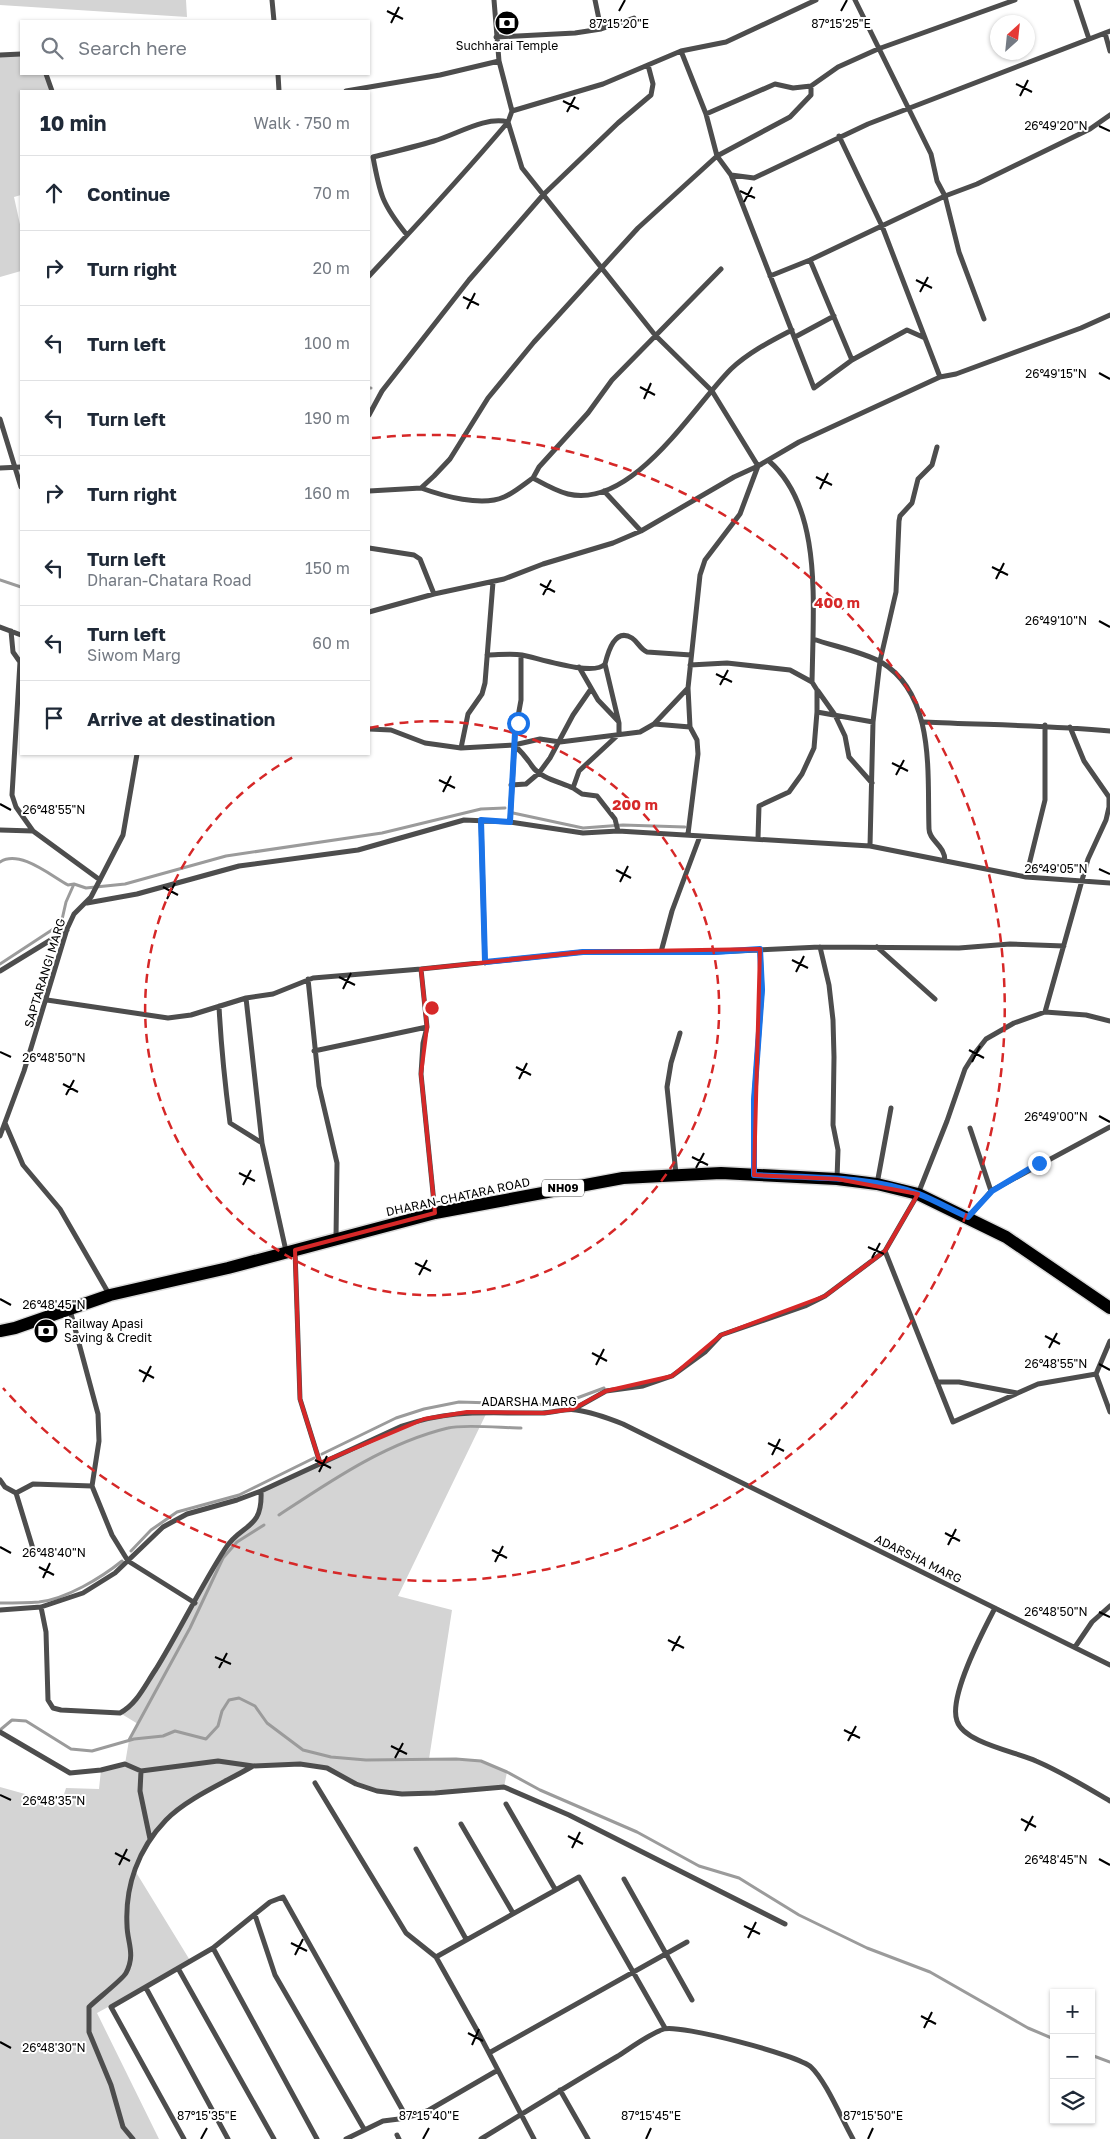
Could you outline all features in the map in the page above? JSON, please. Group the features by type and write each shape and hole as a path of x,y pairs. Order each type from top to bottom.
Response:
{"main road":[{"name":"DHARAN-CHATARA ROAD","path":"0,1331 110,1296 435,1213 585,1184 676,1174 721,1173 836,1179 877,1184 918,1194 1006,1237 1110,1308"}],"street":[{"path":"272,0 274,20"},
{"path":"370,275 508,122 512,111 499,61 494,0"},
{"path":"595,0 601,29"},
{"path":"512,111 603,84 681,51 726,42 816,0"},
{"path":"855,0 932,154 937,181 945,196 959,252 984,319"},
{"path":"706,114 775,84 793,88 811,86 838,66 878,49 1015,0"},
{"path":"1076,0 1089,38"},
{"path":"496,38 575,33 601,29 634,18"},
{"path":"731,175 754,178 839,136 971,83 1059,52 1107,32 1110,51"},
{"path":"681,51 706,114 717,156 731,175 814,388 852,360 907,330 924,338"},
{"path":"0,55 20,54"},
{"path":"352,90 440,75 499,61"},
{"path":"370,413 382,390 463,287 542,195 651,95 653,84 648,65"},
{"path":"46,75 52,90"},
{"path":"278,75 279,90"},
{"path":"421,488 450,459 488,398 601,267 638,228 717,156 790,117 811,95 811,86"},
{"path":"770,276 810,260 945,196 977,184 1090,129 1110,115"},
{"path":"407,235 391,215 380,194 374,157 434,141 486,123 500,120 508,122"},
{"path":"508,122 522,168 655,335 712,391 758,466"},
{"path":"839,136 882,226 915,307 924,338 940,377"},
{"path":"810,260 852,360"},
{"path":"370,490 421,488 445,497 484,500 503,498 533,478 539,467 588,413 612,380 721,269"},
{"path":"370,612 434,594 493,582 542,564 613,543 641,531 769,461 799,442 940,377 956,374 1082,328 1110,315"},
{"path":"794,337 834,316"},
{"path":"533,478 568,494 587,494 604,491 620,484 657,454 732,369 758,347 792,330"},
{"path":"0,419 19,467 0,468"},
{"path":"870,846 873,722 880,661 896,592 898,521 912,503 918,479 932,465 937,447"},
{"path":"769,461 782,472 807,526 814,580 812,682"},
{"path":"688,834 698,754 697,740 690,727 688,688 700,574 705,560 740,514 758,466"},
{"path":"604,491 641,531"},
{"path":"370,548 414,555 420,559 434,594"},
{"path":"461,748 468,714 484,688 493,582"},
{"path":"0,628 20,635"},
{"path":"11,631 13,652 20,662 12,795 16,807 33,831 98,883"},
{"path":"573,788 579,770 619,734 619,723 605,664 612,642 618,637 626,636 632,638 641,649 647,652 691,656"},
{"path":"813,639 880,661 906,684 924,722 929,832 945,852 945,861"},
{"path":"487,655 521,655 579,668 597,669 605,664"},
{"path":"510,822 514,745 521,700 521,655"},
{"path":"690,666 727,663 790,670 812,682 835,715 846,736 849,757 872,783"},
{"path":"579,668 598,700 619,723"},
{"path":"370,729 391,730 425,743 461,748 514,745 540,739 560,742 640,732 654,724 688,688"},
{"path":"511,785 526,784 539,772 560,742 573,715 591,689"},
{"path":"758,838 759,806 789,792 802,774 814,748 817,690"},
{"path":"817,712 873,722"},
{"path":"924,722 972,726 1044,725 1110,731"},
{"path":"654,724 690,727"},
{"path":"1026,878 1045,800 1044,725"},
{"path":"1044,1012 1088,858 1106,820 1109,797 1084,761 1070,727"},
{"path":"514,745 528,758 532,766 545,777 573,788 582,794 597,796 615,819 618,831"},
{"name":"SAPTARANGI MARG","path":"0,1136 47,1000 67,929 74,914 91,897 123,834 137,755"},
{"path":"87,903 137,894 238,866 358,850 464,820 510,822 583,833 618,831 688,834 870,846 1026,878 1110,883"},
{"path":"481,820 485,962"},
{"path":"0,830 33,831"},
{"path":"661,952 672,911 700,836"},
{"path":"0,971 67,929"},
{"path":"47,1000 168,1018 191,1015 246,998 273,994 308,979 421,970 583,952 877,947 959,948 1010,944 1064,946"},
{"path":"877,947 935,998"},
{"path":"820,948 829,985 833,1020 832,1125 838,1150 836,1179"},
{"path":"754,1175 754,1100 762,990 760,949"},
{"path":"421,970 427,1027 423,1043 421,1074 435,1213"},
{"path":"308,979 318,1086 337,1163 336,1239"},
{"path":"246,998 262,1143 291,1251 300,1400 320,1463"},
{"path":"218,1006 222,1065 226,1080 230,1123 262,1143"},
{"path":"573,1409 606,1391 643,1386 672,1376 705,1352 720,1335 781,1312 804,1306 825,1296 885,1251 918,1194 948,1122 965,1069 986,1039 1014,1023 1044,1012 1086,1014 1110,1021"},
{"path":"314,1051 427,1027"},
{"path":"676,1174 667,1087 671,1063 680,1032"},
{"path":"877,1184 892,1108"},
{"path":"5,1122 23,1165 60,1209 110,1296"},
{"path":"968,1217 992,1191 1110,1127"},
{"path":"970,1128 992,1191"},
{"path":"885,1251 953,1422 1038,1384 1096,1374"},
{"path":"70,1310 98,1414 99,1441 92,1486 112,1535 128,1560 195,1603"},
{"path":"1110,1341 1096,1374 1110,1412"},
{"path":"937,1382 959,1382 1016,1394"},
{"name":"ADARSHA MARG","path":"0,1610 41,1607 83,1593 115,1573 163,1527 187,1514 261,1491 402,1426 431,1417 467,1412 544,1413 573,1409 601,1415 623,1424 1110,1665"},
{"path":"0,1480 5,1487 16,1493 34,1552"},
{"path":"16,1493 33,1484 92,1486"},
{"path":"41,1607 46,1632 48,1700 53,1708 120,1713 128,1708 139,1695 195,1603 226,1547 258,1516 262,1505 261,1491"},
{"path":"1075,1647 1092,1622 1110,1606"},
{"path":"995,1608 954,1702 957,1722 967,1733 988,1744 1036,1761 1110,1801"},
{"path":"2,1734 70,1773 101,1770 125,1764 141,1771 218,1761 254,1766 300,1764 327,1768 356,1784 376,1791 402,1794 504,1787 569,1815 785,1924"},
{"path":"133,2139 123,2127 111,2085 89,2032 90,2007 126,1974 132,1947 127,1926 128,1897 134,1869 150,1839 167,1819 186,1804 254,1766"},
{"path":"141,1771 140,1791 150,1839"},
{"path":"315,1783 406,1933 436,1957 489,2052 534,2139"},
{"path":"506,1804 555,1889"},
{"path":"461,1824 513,1913"},
{"path":"416,1849 466,1939"},
{"path":"436,1957 579,1877 665,2028"},
{"path":"624,1879 692,2000"},
{"path":"184,2139 111,2007 179,1970 213,1948 270,1902 283,1896 407,2118"},
{"path":"255,1915 275,1975 364,2129"},
{"path":"489,2052 688,1942"},
{"path":"213,1948 317,2139"},
{"path":"179,1970 274,2139"},
{"path":"146,1988 228,2139"},
{"path":"482,2139 665,2028 688,2030 800,2060 810,2066 819,2078 853,2139"},
{"path":"346,2139 364,2129 383,2122 407,2118 429,2110 498,2070"},
{"path":"560,2090 588,2139"}],"highlighted area":[{"path":"760,949 754,1175 837,1179 918,1194 885,1251 825,1296 721,1335 672,1376 606,1391 573,1409 544,1413 467,1412 424,1419 320,1463 300,1399 295,1250 435,1213 421,1074 427,1027 421,969 583,952"}],"shaded area":[{"path":"0,0 186,0 187,17 0,5"},
{"path":"20,54 20,75 46,75 52,90 20,90 20,195 14,197 20,224 20,271 0,277 0,55"},
{"path":"487,1412 398,1596 452,1610 429,1759 481,1761 507,1772 504,1787 435,1793 376,1791 327,1768 300,1764 254,1766 186,1804 167,1819 134,1869 191,1962 97,2013 159,2139 0,2139 0,1787 61,1804 66,1788 99,1789 101,1770 125,1764 129,1740 138,1724 120,1713 135,1700 226,1547 258,1516 261,1491 424,1419"}],"waterway":[{"path":"0,580 20,587"},
{"path":"0,862 8,859 25,861 68,885 74,884 86,888 125,884 226,856 382,833 481,809 505,808"},
{"path":"513,813 583,828 623,825 685,827"},
{"path":"0,964 61,924 66,902 74,884"},
{"path":"322,1454 396,1418 424,1409 459,1402 558,1405 604,1388"},
{"path":"279,1515 360,1464 403,1443 425,1435 455,1427 521,1428"},
{"path":"131,1551 151,1530 177,1512 239,1495 314,1458"},
{"path":"129,1740 190,1628 223,1558 237,1542 264,1525"},
{"path":"0,1603 39,1602 60,1597 94,1581 122,1561"},
{"path":"0,1730 12,1720 26,1721 71,1749 92,1751 134,1739 163,1736 175,1731 206,1739 218,1726 222,1711 229,1700 239,1698 255,1706 267,1723 303,1750 331,1757 366,1760 456,1759 481,1761 507,1772 540,1790 637,1832 699,1866 739,1878 799,1915 867,1948 930,1972 1028,2028 1050,2037"},
{"path":"1095,2056 1110,2062"}],"place":[{"name":"Suchharai Temple","path":"507,23"},
{"name":"Railway Apasi Saving & Credit","path":"46,1331"}],"route":[{"path":"518,723 514,745 510,822 481,820 485,962 583,952 715,952 760,949 762,990 754,1100 754,1175 836,1179 877,1184 918,1194 968,1217 992,1191 1039,1163"}]}
